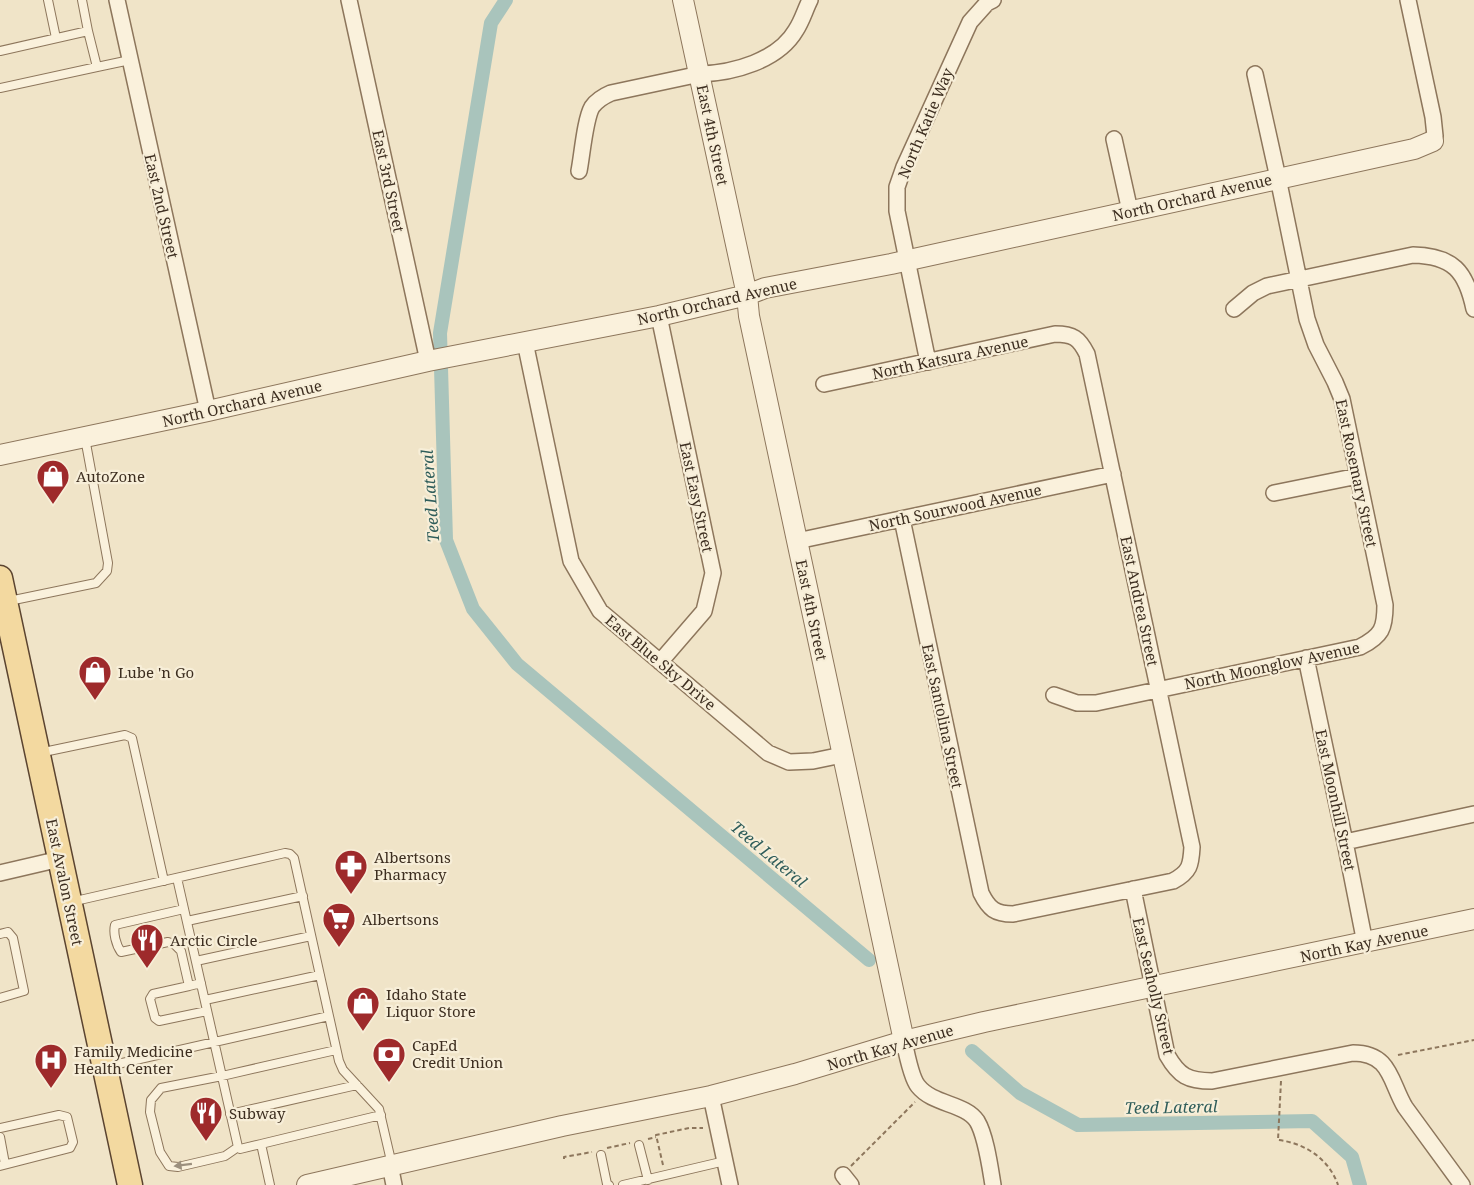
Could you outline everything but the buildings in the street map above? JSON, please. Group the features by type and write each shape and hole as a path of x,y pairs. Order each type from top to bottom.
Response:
{"main road":[{"name":"East Avalon Street","path":"0,578 130,1185"}],"street":[{"name":"East 2nd Street","path":"117,0 208,411"},
{"name":"East 3rd Street","path":"350,0 435,360"},
{"name":"East 4th Street","path":"683,0 904,1041 917,1085 926,1092"},
{"path":"579,171 589,116 593,105 601,98 611,93 757,63 778,50 795,32 810,0"},
{"name":"North Katie Way","path":"928,362 897,211 897,187 970,22 987,3 993,0"},
{"path":"1408,0 1433,117 1435,135 1433,141"},
{"name":"East Rosemary Street","path":"1255,74 1307,319 1342,399 1385,605 1385,619 1381,632"},
{"path":"1114,139 1130,211"},
{"name":"North Orchard Avenue","path":"0,455 435,360 659,316 747,295 765,288 907,260 1414,149 1433,141"},
{"path":"1234,309 1267,286 1413,255 1429,255 1448,262 1463,275 1474,309"},
{"name":"East Easy Street","path":"659,316 713,573 704,611 660,662"},
{"name":"North Katsura Avenue","path":"824,384 1055,334 1075,337"},
{"name":"East Andrea Street","path":"1075,337 1083,345 1087,354 1192,847 1189,869 1181,876 1133,889"},
{"name":"East Blue Sky Drive","path":"525,342 571,561 600,611 768,753 789,762 813,761 842,755"},
{"name":"North Sourwood Avenue","path":"797,541 1113,474"},
{"path":"1274,494 1358,476"},
{"name":"East Santolina Street","path":"902,519 981,893 985,902 992,910 1003,914 1013,914 1133,889"},
{"name":"North Moonglow Avenue","path":"1054,695 1087,704 1360,647 1372,641 1381,632"},
{"name":"East Moonhill Street","path":"1306,658 1365,943"},
{"path":"1345,842 1474,814"},
{"path":"0,873 60,859"},
{"name":"East Seaholly Street","path":"1133,889 1167,1055 1174,1068 1186,1077 1199,1081 1212,1081 1277,1068"},
{"name":"North Kay Avenue","path":"307,1185 562,1126 711,1096 931,1034 1474,919"},
{"path":"1277,1068 1353,1053 1363,1053 1378,1059 1385,1065 1405,1107 1462,1185"},
{"path":"926,1092 936,1100 966,1111 977,1121 983,1136 993,1185"},
{"path":"711,1096 730,1185"},
{"path":"391,1165 394,1185"}],"lane":[{"path":"48,0 56,38"},
{"path":"82,0 97,67"},
{"path":"0,51 88,30"},
{"path":"0,88 130,60"},
{"path":"5,602 96,583 107,571 108,563 84,437"},
{"path":"38,753 125,735 132,738 164,881"},
{"path":"69,902 285,853 290,854 294,858 303,896 339,1061 343,1070 379,1109 391,1165"},
{"path":"177,878 238,1147"},
{"path":"187,921 303,896"},
{"path":"184,909 116,925 114,930 121,952 168,942 174,944 181,951 189,986"},
{"path":"0,934 8,932 13,938 24,991 0,998"},
{"path":"196,961 311,936"},
{"path":"204,1000 320,975"},
{"path":"201,983 153,994 150,999 155,1018 159,1021 207,1011"},
{"path":"105,1067 329,1016"},
{"path":"336,1050 161,1088 151,1100 150,1112 160,1152 169,1166 178,1167 225,1156 238,1147 240,1149 381,1115"},
{"path":"230,1114 357,1085"},
{"path":"0,1128 59,1116 68,1117 73,1142 70,1148 2,1165 0,1137"},
{"path":"261,1144 270,1185"},
{"path":"639,1144 648,1180"},
{"path":"601,1155 609,1185"},
{"path":"623,1185 725,1161"}],"path":[{"path":"1398,1055 1474,1040"},
{"path":"1277,1068 1281,1083 1278,1140 1305,1146 1330,1169 1338,1185"},
{"path":"847,1180 926,1092"},
{"path":"664,1170 656,1135 689,1128 703,1128"}],"waterway":[{"name":"Teed Lateral","path":"506,0 491,23 440,333 446,540 473,609 517,664 869,960"},
{"name":"Teed Lateral","path":"972,1051 1020,1093 1078,1125 1312,1121 1352,1157 1360,1185"}],"place":[{"name":"AutoZone","path":"53,505"},
{"name":"Lube 'n Go","path":"95,701"},
{"name":"Albertsons Pharmacy","path":"351,895"},
{"name":"Albertsons","path":"339,948"},
{"name":"Arctic Circle","path":"147,969"},
{"name":"Idaho State Liquor Store","path":"363,1032"},
{"name":"CapEd Credit Union","path":"389,1083"},
{"name":"Family Medicine Health Center","path":"51,1089"},
{"name":"Subway","path":"206,1142"}]}
